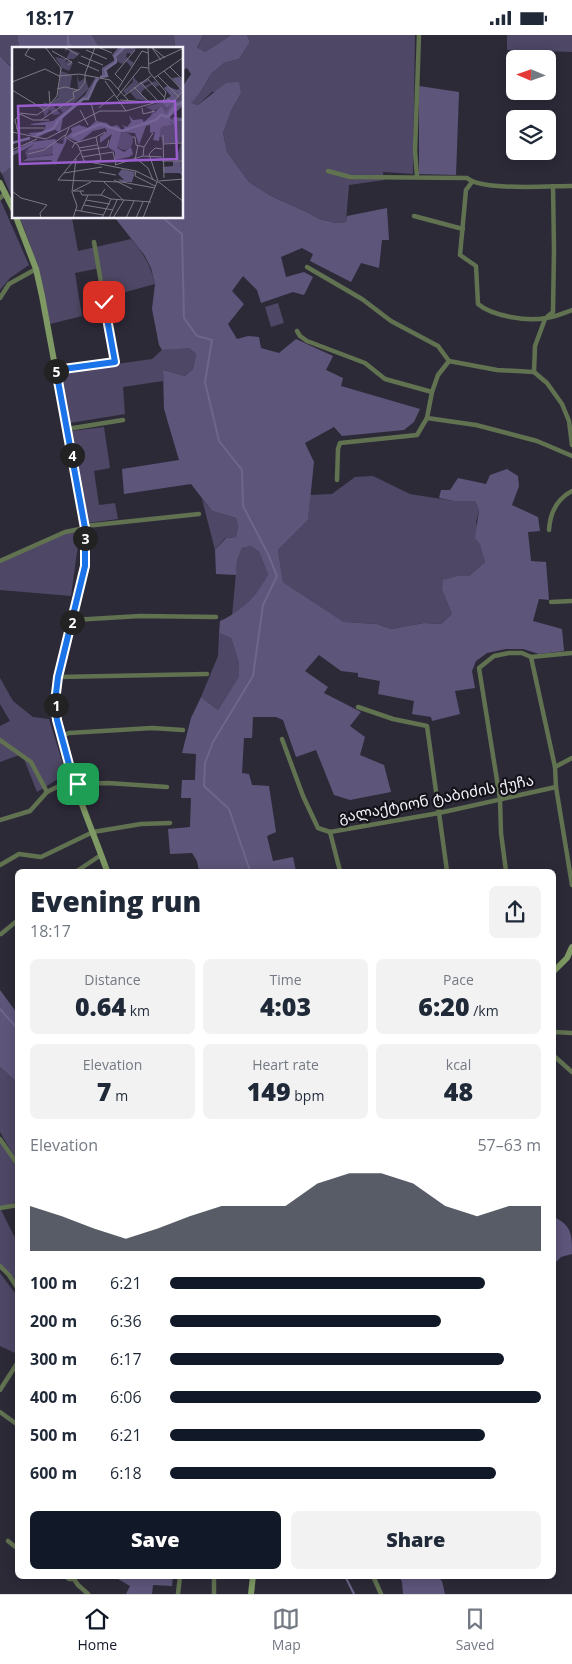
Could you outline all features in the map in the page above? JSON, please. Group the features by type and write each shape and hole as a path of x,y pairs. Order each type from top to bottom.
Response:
{"main road":[{"path":"0,183 12,206"},
{"path":"17,219 36,269 68,429 85,527 85,566 58,677 55,702 61,736 74,782 106,869"},
{"path":"556,969 567,958 572,947"},
{"path":"252,1594 253,1579"}],"street":[{"path":"417,177 415,151 419,35"},
{"path":"328,171 350,177 467,178 472,182 501,186 572,186"},
{"path":"472,182 466,190 460,255 476,266 478,304 486,311 517,318 545,319 572,310"},
{"path":"534,373 535,346 545,319 554,312 553,186"},
{"path":"0,198 6,193"},
{"path":"414,216 463,229"},
{"path":"56,370 115,362 94,242"},
{"path":"307,267 362,299 391,321 438,346 449,361 497,370 534,373 547,383 570,419 572,445"},
{"path":"0,298 9,284 36,269"},
{"path":"297,331 307,341 365,363 385,379 432,392"},
{"path":"337,480 338,449 340,443 417,435 427,418 432,392 438,375 449,361"},
{"path":"427,418 476,425 537,441 572,456"},
{"path":"68,429 124,419"},
{"path":"549,530 550,516 558,502 572,491"},
{"path":"0,561 65,532 85,527 199,514"},
{"path":"551,602 572,601"},
{"path":"73,620 140,616 216,617"},
{"path":"506,869 501,833 500,799 479,668 494,656 508,653 522,653 531,657 572,653"},
{"path":"531,657 555,767 556,787"},
{"path":"58,677 207,674"},
{"path":"358,707 393,719 427,726 447,869"},
{"path":"61,736 68,733 152,728 183,730"},
{"name":"გალაქტიონ ტაბიძის ქუჩა","path":"282,739 303,796 318,828 330,832 439,813 556,787 572,885"},
{"path":"0,740 31,762 48,792"},
{"path":"555,767 572,758"},
{"path":"0,820 30,811 48,792 74,782 167,787"},
{"path":"0,865 19,854 41,857 93,832 141,824 170,823"},
{"path":"330,832 339,869"},
{"path":"80,869 101,855"},
{"path":"1,934 15,922"},
{"path":"556,1031 572,1033"},
{"path":"556,1059 572,1072"},
{"path":"0,1139 15,1161"},
{"path":"0,1208 15,1206"},
{"path":"0,1266 15,1284"},
{"path":"0,1390 15,1367"},
{"path":"0,1412 15,1423"},
{"path":"8,1541 15,1547"},
{"path":"76,1579 88,1594"},
{"path":"178,1594 180,1579"},
{"path":"214,1579 214,1594"},
{"path":"374,1579 381,1594"}],"shaded area":[{"path":"0,35 18,35 19,47 12,47 12,67 0,56"},
{"path":"18,35 92,35 99,47 19,47"},
{"path":"92,35 174,35 175,47 99,47"},
{"path":"174,35 203,35 197,48 205,52 231,35 247,35 250,42 239,59 224,63 211,74 200,93 191,103 198,105 226,83 239,82 241,93 231,111 223,133 227,152 249,182 271,196 319,219 336,223 346,222 347,216 387,208 389,240 382,240 379,268 361,263 351,282 310,261 313,254 302,248 281,257 286,277 304,272 313,277 304,295 293,292 261,303 257,290 243,276 232,291 244,304 228,324 237,339 248,336 259,337 261,348 279,353 296,339 333,356 326,370 343,378 341,386 420,409 414,422 404,430 342,436 334,427 305,443 314,462 308,520 278,550 283,582 344,622 377,624 391,629 424,623 441,624 452,614 442,590 443,580 458,576 469,576 485,562 480,544 475,538 479,510 475,501 454,501 439,498 441,490 450,490 458,478 486,484 490,475 507,469 518,476 519,486 512,505 538,517 540,531 528,532 531,561 546,562 549,600 539,599 533,621 562,629 564,651 539,654 523,649 506,649 487,653 476,661 472,671 475,688 455,691 460,714 432,721 431,717 412,714 414,701 378,694 380,681 358,677 358,673 341,671 319,655 305,671 328,687 324,693 361,712 350,726 365,737 360,755 384,765 391,792 350,800 334,795 316,750 296,757 283,720 276,717 253,717 252,738 244,738 242,773 249,774 252,785 269,786 276,832 267,836 273,861 293,857 296,869 199,869 197,861 192,853 170,854 168,829 190,827 191,798 181,798 182,780 195,780 196,754 182,753 191,718 201,697 218,710 239,676 239,663 231,638 219,633 220,621 242,608 259,589 268,574 259,552 251,546 242,548 237,561 236,575 216,574 215,550 226,538 236,537 238,527 236,518 212,511 191,484 124,494 122,469 179,460 164,409 163,370 185,376 193,369 196,354 189,348 162,350 159,345 152,309 155,284 151,268 145,256 116,219 184,219 184,84 191,74 187,68 184,70 184,47 175,47"},
{"path":"203,35 231,35 205,52 197,49"},
{"path":"247,35 415,35 413,174 383,172 384,180 349,185 346,222 336,223 319,219 271,196 249,182 227,152 223,133 231,111 241,93 212,92 198,105 190,103 200,93 211,74 224,63 239,59 250,42"},
{"path":"507,35 572,35 572,52 556,50 507,50"},
{"path":"0,56 12,68 12,166 2,174 0,171"},
{"path":"419,86 459,92 456,175 419,174"},
{"path":"12,166 12,197 2,174"},
{"path":"0,199 29,265 10,278 0,290"},
{"path":"20,219 72,219 78,251 131,239 146,260 155,284 107,297 100,268 75,273 82,316 50,324 30,244"},
{"path":"278,303 284,323 271,327 265,307"},
{"path":"189,348 196,354 193,369 185,376 163,370 163,381 123,387 125,414 70,423 59,372 152,359 162,350"},
{"path":"104,427 110,468 94,471 99,505 115,503 118,519 87,523 71,431"},
{"path":"373,476 410,494 454,501 475,501 479,510 476,522 485,562 469,576 458,576 442,590 452,614 441,624 424,623 391,629 377,624 344,622 283,582 278,550 308,520 310,495 332,494 355,477"},
{"path":"202,499 212,511 236,518 238,527 236,537 225,538 215,550"},
{"path":"76,532 78,545 71,596 0,590 0,563 65,533"},
{"path":"251,546 259,552 268,574 262,586 246,605 232,616 237,561 242,548"},
{"path":"219,633 231,638 239,663 239,676 218,710 201,697 218,656"},
{"path":"0,678 13,701 33,717 49,719 66,774 37,792 22,754 0,762 0,726 10,721 0,704"},
{"path":"0,990 15,1010 15,1080 0,1067"},
{"path":"0,1067 15,1080 15,1158 0,1132"},
{"path":"0,1139 15,1165 15,1202 1,1210 15,1238 15,1285 0,1268"},
{"path":"556,1218 568,1227 572,1241 572,1254 561,1257 556,1262"},
{"path":"0,1273 15,1293 15,1353 0,1346"},
{"path":"118,1579 173,1579 172,1586 153,1585 152,1594 126,1594 130,1586"},
{"path":"400,1579 440,1579 445,1594 403,1594"}],"waterway":[{"path":"68,35 68,44 72,47"},
{"path":"164,219 182,234 184,318 197,336 212,340 205,382 219,441 242,470 243,506 268,554 277,576 263,605 253,676 213,742 205,763 204,786 229,809 249,869"},
{"path":"0,1009 15,1026"},
{"path":"346,1579 354,1594"}],"route":[{"path":"78,784 75,784 73,779 57,720 55,702 58,677 85,566 85,528 56,370 115,362 104,302"}]}
